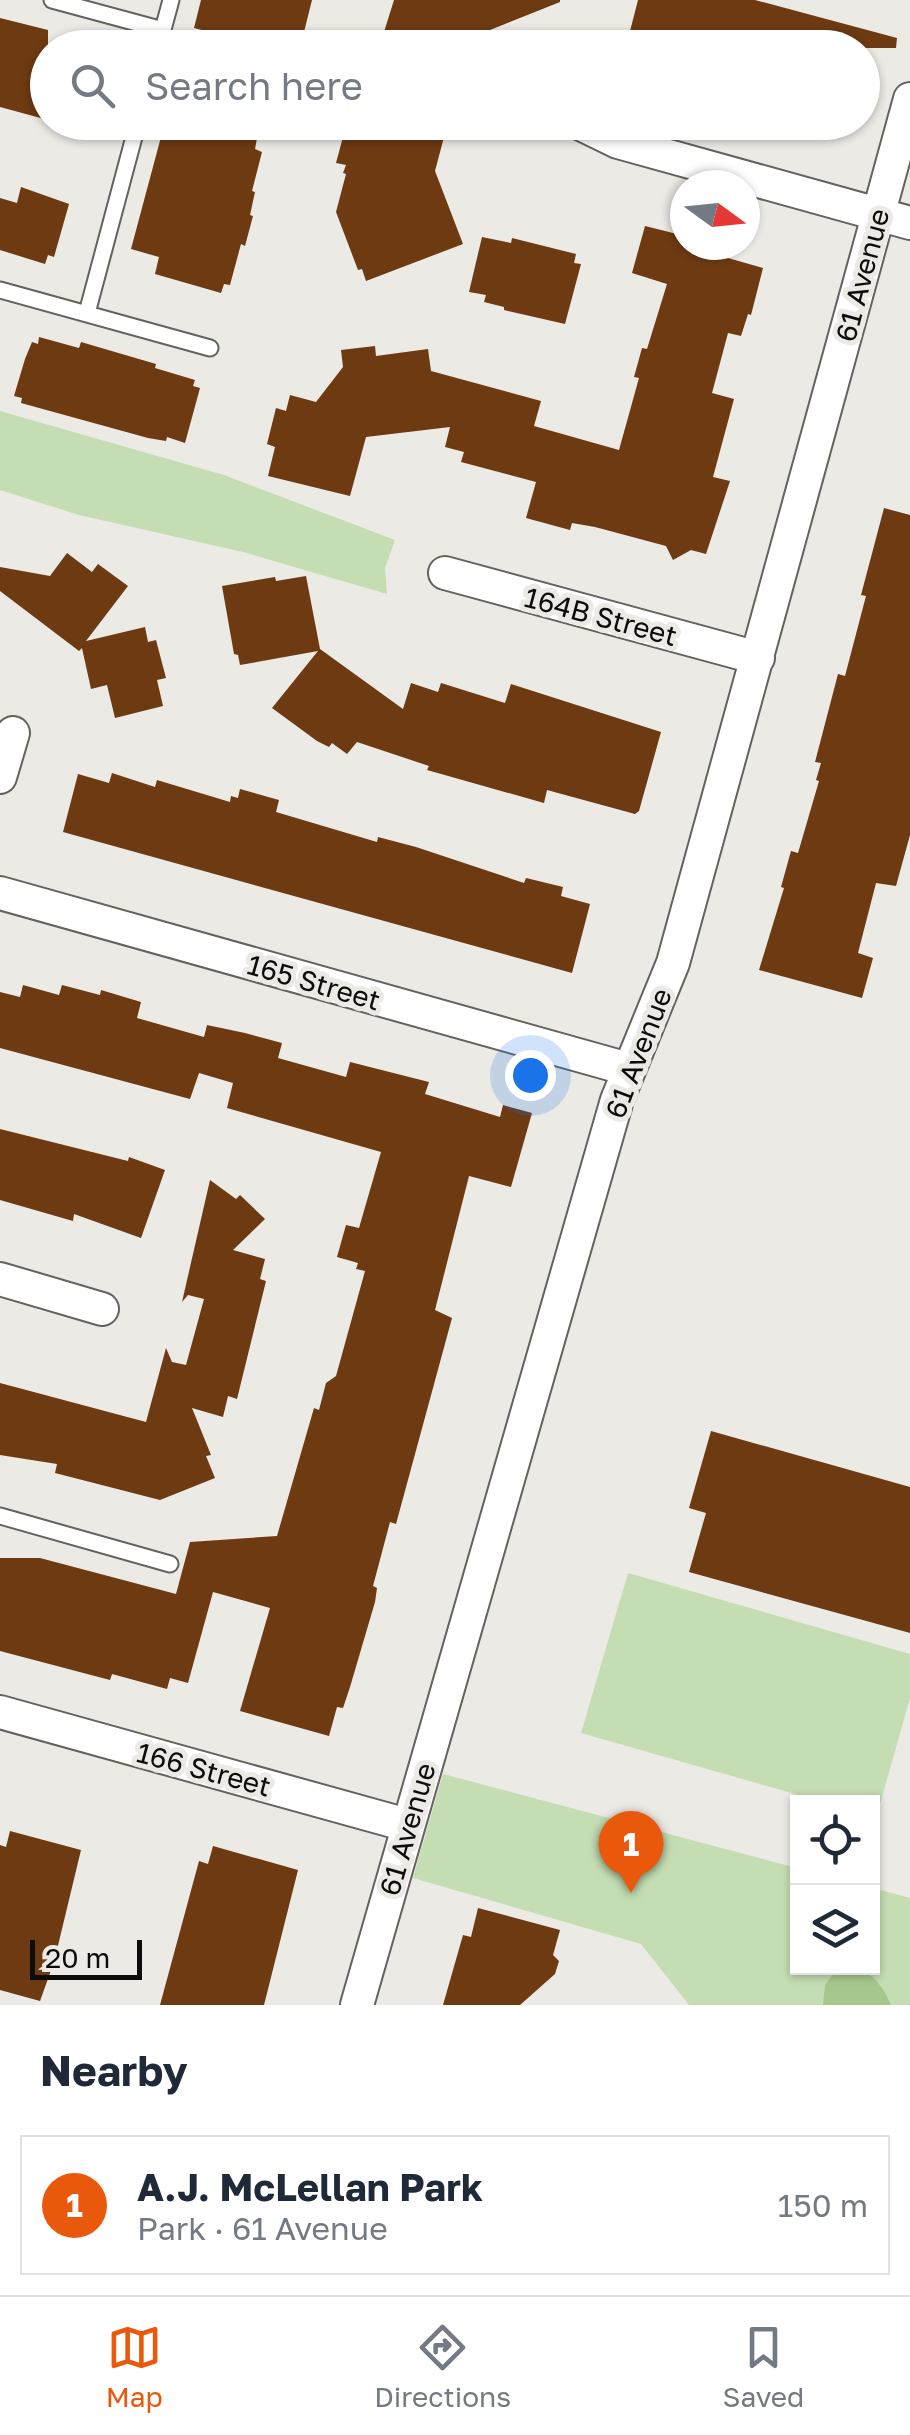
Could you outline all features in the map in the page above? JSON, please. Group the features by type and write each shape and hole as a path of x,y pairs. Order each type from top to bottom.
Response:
{"street":[{"name":"61 Avenue","path":"357,2005 570,1260 628,1070 673,963 758,658 894,218 910,99"},
{"path":"614,140 894,218"},
{"name":"164B Street","path":"445,574 758,658"},
{"path":"0,776 13,733"},
{"name":"165 Street","path":"0,893 628,1070"},
{"path":"0,1280 102,1309"},
{"name":"166 Street","path":"0,1712 407,1825"}],"lane":[{"path":"52,0 163,30 171,0"},
{"path":"87,313 133,140"},
{"path":"0,290 210,348"},
{"path":"0,1516 170,1564"}],"green space":[{"path":"0,411 224,475 395,540 385,568 387,594 243,552 79,515 0,490"},
{"path":"628,1573 910,1654 910,1698 880,1804 880,1795 798,1795 581,1733"},
{"path":"443,1774 790,1866 790,1975 880,1975 880,1890 910,1898 910,2005 689,2005 641,1944 413,1878"},
{"path":"833,1975 869,1975 891,2005 823,2005 825,1985"}],"building":[{"path":"201,0 312,0 304,30 194,28"},
{"path":"394,0 560,0 490,30 385,30"},
{"path":"638,0 755,0 867,30 630,30"},
{"path":"0,18 48,30 30,30 30,115 0,107"},
{"path":"880,33 897,38 896,48 880,48"},
{"path":"160,140 257,140 255,149 262,152 252,191 253,216 230,285 224,284 221,293 155,274 159,257 131,249"},
{"path":"342,140 443,140 435,171 463,244 366,281 336,212 346,165 336,163"},
{"path":"21,187 69,204 54,257 48,255 45,264 0,250 0,198 17,203"},
{"path":"645,226 670,232 670,260 735,260 763,268 751,315 748,314 741,336 728,333 712,393 734,399 713,477 730,481 706,554 691,550 673,560 666,546 595,527 572,523 570,530 526,518 536,482 461,462 464,452 445,447 450,427 366,437 350,496 268,476 275,447 267,444 276,408 286,411 290,395 316,402 343,367 341,350 375,346 376,356 428,349 431,371 541,401 534,426 619,450 639,378 634,377 642,348 647,349 667,284 632,273"},
{"path":"482,237 511,243 512,238 576,254 574,263 581,264 565,324 504,310 484,302 486,295 469,292"},
{"path":"39,337 79,348 81,342 195,380 193,386 200,388 185,443 167,437 166,441 148,438 21,403 22,398 14,396 32,342 38,344"},
{"path":"884,508 910,515 910,835 896,886 876,883 858,953 873,958 862,998 759,970 791,851 798,853 819,781 816,780 821,763 815,762 838,674 845,676"},
{"path":"67,553 92,572 98,564 128,586 86,641 145,627 148,642 156,640 166,678 157,680 163,706 115,718 107,685 91,689 82,648 79,651 0,591 0,567 50,576"},
{"path":"306,576 320,649 403,709 411,683 438,692 441,683 505,703 511,684 661,732 639,811 635,814 547,790 544,803 427,770 429,766 357,742 347,754 332,743 329,747 317,741 272,708 318,651 240,665 238,655 234,654 222,586"},
{"path":"112,773 155,787 157,780 230,802 231,796 238,798 240,789 279,800 276,812 377,842 378,837 416,847 524,883 526,878 563,887 561,896 590,904 572,973 63,832 78,774 109,783"},
{"path":"23,985 59,995 62,985 100,995 101,990 141,1002 137,1018 204,1037 207,1025 282,1043 278,1058 346,1077 350,1062 429,1082 425,1094 500,1117 503,1105 532,1113 511,1187 469,1176 435,1310 452,1318 396,1524 390,1522 373,1586 377,1588 375,1602 350,1687 343,1708 337,1707 329,1736 240,1711 270,1608 213,1592 188,1683 170,1678 167,1689 112,1674 110,1680 0,1651 0,1558 40,1558 176,1594 190,1542 277,1536 314,1408 319,1410 326,1383 336,1376 365,1271 356,1269 358,1263 337,1257 346,1225 359,1228 381,1152 227,1108 233,1083 199,1073 190,1099 0,1048 0,992 20,997"},
{"path":"0,1129 128,1161 129,1157 165,1170 141,1238 74,1214 73,1221 0,1200"},
{"path":"210,1180 236,1199 240,1195 265,1219 233,1250 265,1259 260,1279 266,1281 237,1399 228,1396 223,1417 192,1408 211,1455 206,1456 215,1478 160,1500 55,1473 57,1464 0,1455 0,1383 146,1422 166,1348 172,1362 186,1365 204,1299 188,1295 182,1302"},
{"path":"711,1431 910,1487 910,1633 689,1572 706,1513 689,1508"},
{"path":"10,1831 81,1850 54,1962 40,2001 0,1990 0,1845 6,1847"},
{"path":"213,1846 298,1870 264,2005 160,2005 199,1861 208,1864"},
{"path":"478,1908 560,1930 553,1955 559,1961 555,1974 520,2005 443,2005 463,1935 471,1937"}],"place":[{"name":"A.J. McLellan Park","path":"631,1893"}]}
